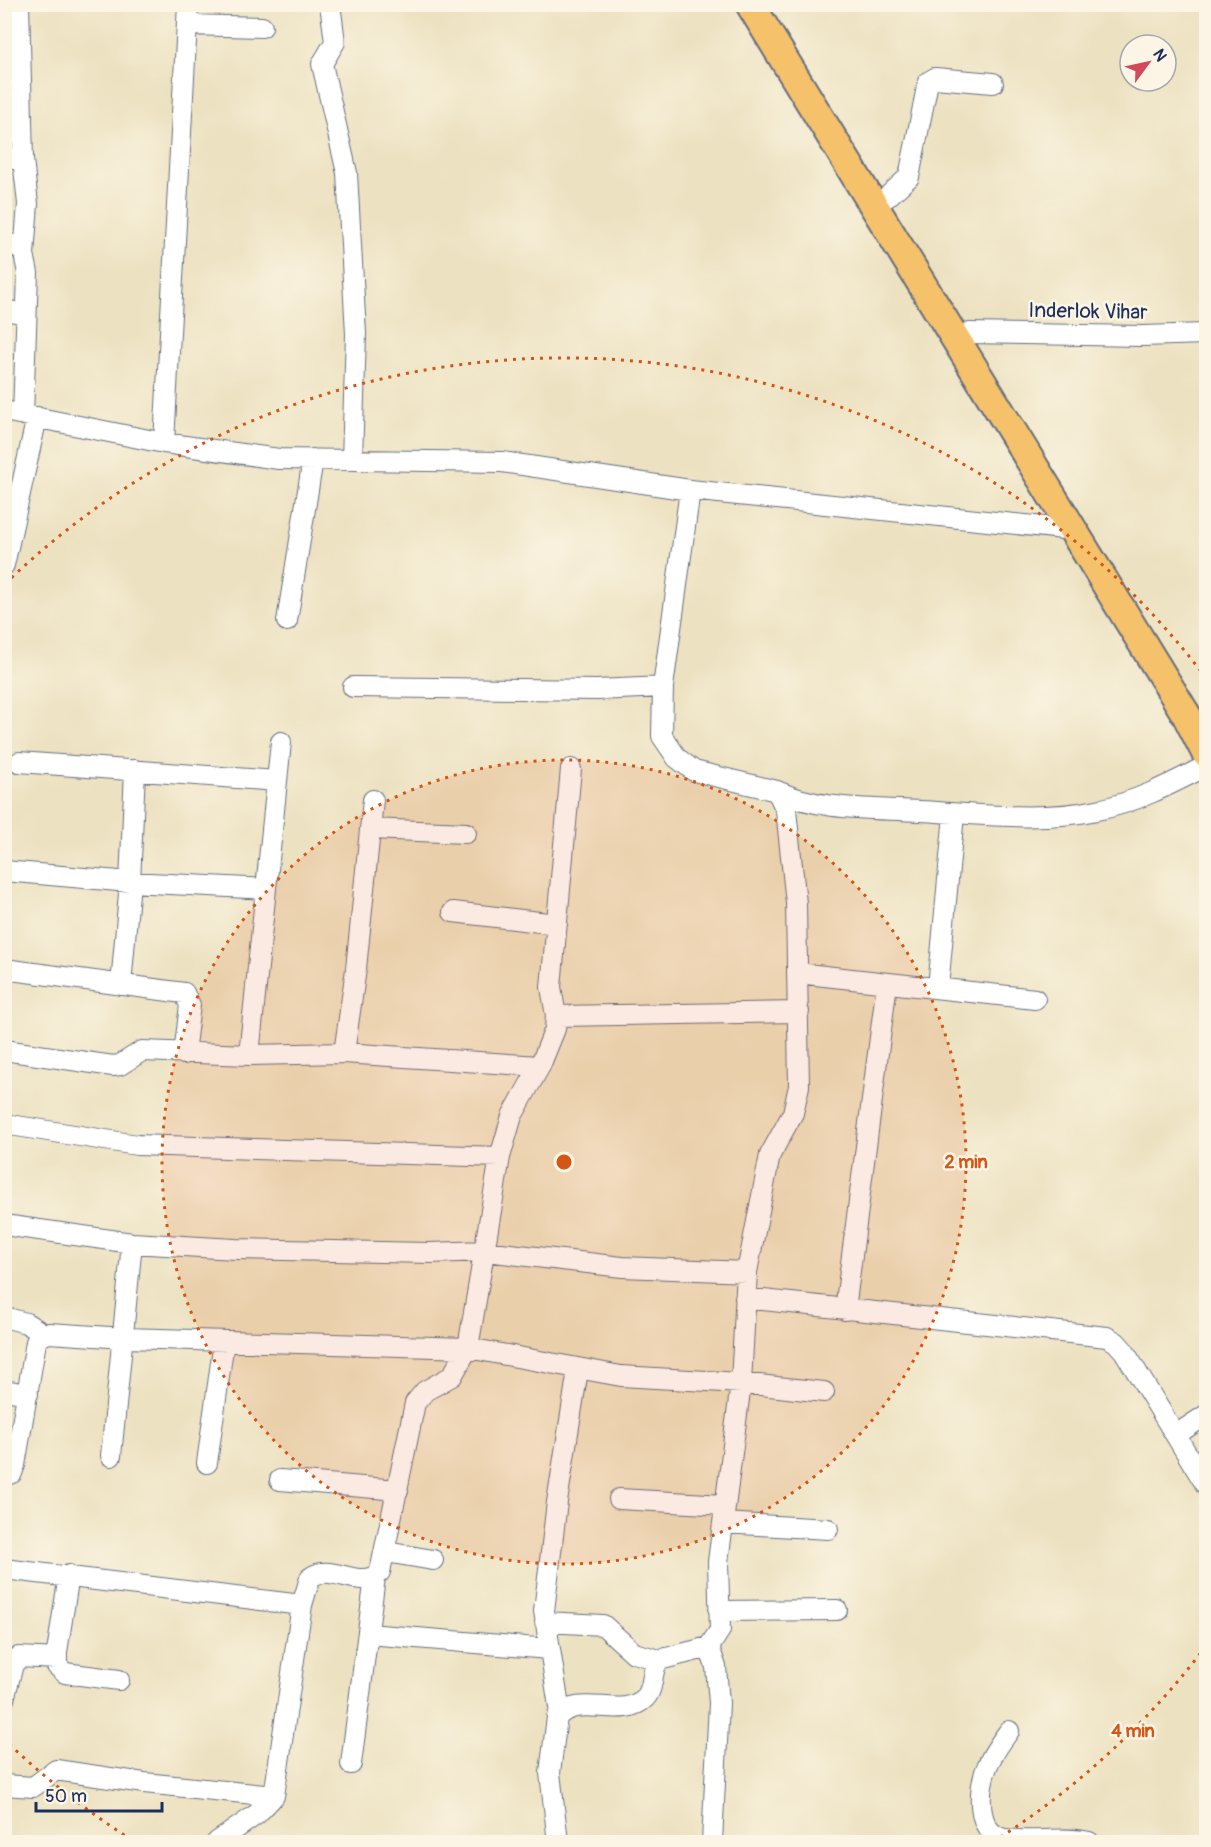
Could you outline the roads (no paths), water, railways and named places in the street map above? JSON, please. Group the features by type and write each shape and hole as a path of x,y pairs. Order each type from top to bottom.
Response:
{"highway":[{"path":"750,4 1072,530 1122,594 1206,711"},
{"path":"773,4 1122,594 1206,753"}],"street":[{"path":"4,565 21,414 28,273 24,254 28,204 14,159 19,4"},
{"path":"164,443 188,4"},
{"path":"330,4 334,42 322,64 347,173 356,334 352,460"},
{"path":"188,25 262,27"},
{"path":"887,197 909,177 928,82 935,78 993,83"},
{"path":"4,242 15,243 24,254"},
{"path":"4,310 26,314"},
{"name":"Inderlok Vihar","path":"969,333 1142,336 1206,334"},
{"path":"21,414 164,443 279,459 502,462 690,490 1072,530"},
{"path":"287,621 313,459"},
{"path":"690,490 660,720 662,736 677,758 694,771 777,791 795,799 828,805 954,814 1070,815 1100,810 1174,783 1206,766"},
{"path":"353,687 597,690 663,687"},
{"path":"249,1054 281,742"},
{"path":"19,762 277,781"},
{"path":"351,1764 375,1577 380,1572 386,1552 415,1403 424,1391 452,1376 468,1348 500,1157 512,1116 550,1046 556,1016 551,987 571,769"},
{"path":"121,985 130,882 135,770"},
{"path":"545,1622 603,1625 634,1653 659,1660 709,1647 714,1643 720,1630 718,1562 741,1383 747,1272 770,1155 797,1102 799,1012 796,903 786,810 777,791"},
{"path":"344,1053 356,969 373,800"},
{"path":"938,988 954,814"},
{"path":"370,829 466,833"},
{"path":"4,871 130,882 266,889"},
{"path":"453,912 557,924"},
{"path":"4,969 181,992 187,996 190,1005 184,1054"},
{"path":"797,973 1035,999"},
{"path":"845,1310 887,983"},
{"path":"556,1016 799,1012"},
{"path":"4,1050 113,1066 142,1051 184,1054 344,1053 540,1066"},
{"path":"4,1124 137,1145 500,1157"},
{"path":"4,1225 132,1244 235,1249 430,1253 485,1251 622,1267 747,1272"},
{"path":"111,1456 125,1338 132,1244"},
{"path":"745,1298 1107,1337 1116,1342 1124,1351 1177,1434 1206,1485"},
{"path":"4,1317 26,1323 44,1334 468,1348 578,1370 621,1376 741,1383 824,1392"},
{"path":"4,1476 12,1473 15,1465 36,1342 44,1334"},
{"path":"207,1463 224,1341"},
{"path":"558,1842 550,1761 554,1724 560,1713 544,1611 557,1502 578,1370"},
{"path":"4,1390 28,1394"},
{"path":"1177,1434 1206,1415"},
{"path":"280,1480 398,1490"},
{"path":"619,1499 828,1529"},
{"path":"386,1552 433,1560"},
{"path":"4,1569 69,1575 302,1605"},
{"path":"217,1842 257,1814 274,1796 302,1605 310,1578 316,1573 358,1579 375,1577"},
{"path":"69,1575 57,1659 60,1670 65,1673 119,1680"},
{"path":"719,1611 837,1610"},
{"path":"368,1634 549,1649"},
{"path":"709,1647 716,1667 719,1703 712,1842"},
{"path":"4,1699 13,1665 12,1657 57,1659"},
{"path":"560,1713 588,1705 628,1707 636,1705 650,1691 655,1665 659,1660"},
{"path":"1009,1731 989,1761 983,1778 982,1815 989,1829 1003,1839 1089,1842"},
{"path":"4,1785 33,1787 56,1770 144,1783 274,1796"}]}
